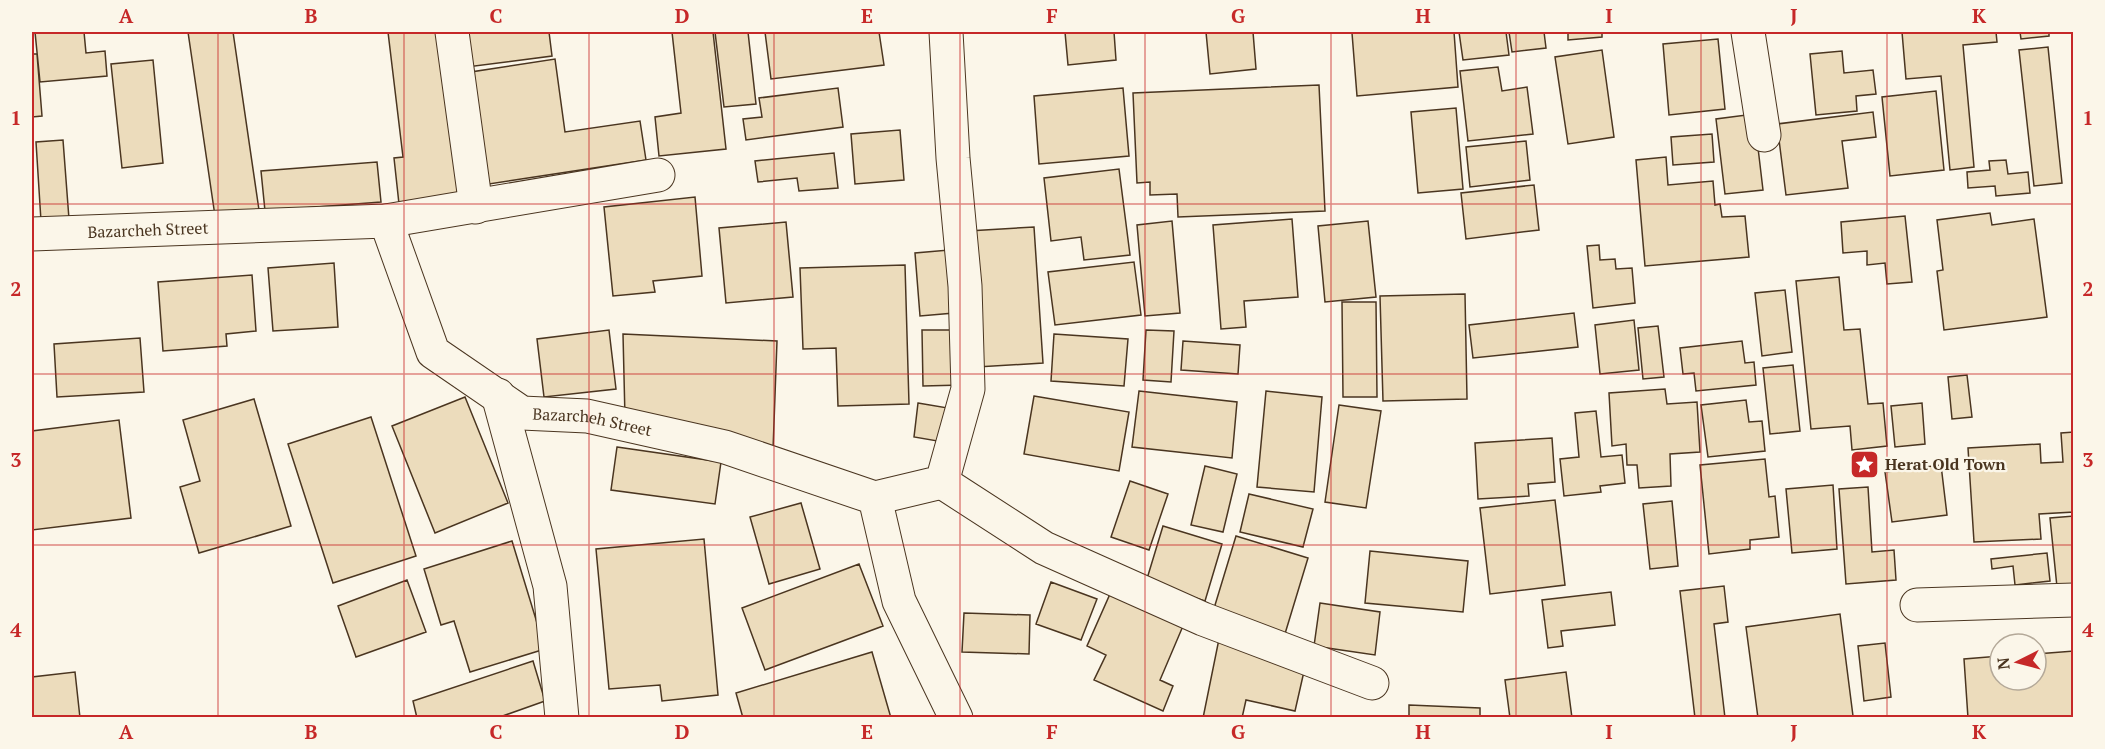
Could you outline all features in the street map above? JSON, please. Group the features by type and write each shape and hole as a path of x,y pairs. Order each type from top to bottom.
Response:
{"street":[{"path":"453,32 476,207"},
{"path":"942,482 968,389 965,286 953,158 946,32"},
{"path":"1748,32 1764,135"},
{"path":"386,221 658,175"},
{"name":"Bazarcheh Street","path":"32,234 386,221 433,352 522,413 587,417 725,447 875,498"},
{"path":"498,395 550,586 562,717"},
{"path":"957,717 898,601 875,498 942,482 1044,548 1203,619 1372,683"},
{"path":"1917,605 2073,600"}],"building":[{"path":"35,32 84,32 86,53 105,51 107,76 40,82"},
{"path":"188,32 233,32 259,210 215,216"},
{"path":"388,32 441,32 460,197 399,204 394,158 403,157"},
{"path":"463,32 549,32 552,56 467,67"},
{"path":"672,32 713,32 726,149 659,156 655,117 681,113"},
{"path":"715,32 748,32 756,104 724,107"},
{"path":"765,32 879,32 884,65 771,79"},
{"path":"1065,32 1114,32 1116,60 1068,65"},
{"path":"1206,32 1253,32 1256,69 1210,74"},
{"path":"1454,32 1458,87 1357,96 1352,33"},
{"path":"1459,32 1506,32 1509,55 1463,60"},
{"path":"1509,32 1544,32 1546,48 1512,52"},
{"path":"1568,32 1602,32 1602,37 1568,40"},
{"path":"1902,32 1996,32 1997,42 1963,45 1974,167 1950,170 1941,76 1906,79"},
{"path":"2020,32 2049,32 2049,36 2021,39"},
{"path":"1718,39 1725,109 1669,115 1663,44"},
{"path":"2048,47 2062,183 2034,186 2019,50"},
{"path":"1602,50 1614,137 1568,144 1555,57"},
{"path":"1842,51 1844,73 1873,70 1876,94 1856,96 1857,111 1816,115 1810,54"},
{"path":"32,54 37,54 42,116 32,117"},
{"path":"555,59 565,132 640,121 646,160 489,184 471,72"},
{"path":"153,60 163,163 122,168 111,64"},
{"path":"1498,67 1502,91 1527,87 1533,134 1468,141 1460,71"},
{"path":"1319,85 1325,211 1178,217 1177,194 1150,195 1150,182 1137,183 1133,93"},
{"path":"838,88 843,127 746,140 743,119 762,117 759,98"},
{"path":"1123,88 1129,156 1039,164 1034,96"},
{"path":"1936,91 1944,170 1890,176 1882,97"},
{"path":"1456,108 1463,189 1418,193 1411,112"},
{"path":"1873,112 1876,137 1842,141 1848,188 1786,195 1777,124"},
{"path":"1754,114 1763,190 1725,194 1716,119"},
{"path":"900,130 904,180 855,184 851,134"},
{"path":"1712,134 1714,162 1673,165 1671,137"},
{"path":"63,140 69,219 41,221 36,142"},
{"path":"1526,141 1530,180 1470,187 1466,147"},
{"path":"834,153 838,188 799,191 797,178 758,182 755,161"},
{"path":"1666,157 1668,185 1713,181 1715,205 1720,204 1722,217 1745,216 1749,257 1645,266 1636,160"},
{"path":"2006,160 2008,174 2028,172 2030,193 1996,196 1995,186 1968,188 1967,172 1990,170 1989,161"},
{"path":"377,162 381,202 265,211 261,171"},
{"path":"1119,169 1130,255 1084,260 1081,237 1051,241 1044,178"},
{"path":"1534,185 1539,230 1466,239 1461,193"},
{"path":"695,197 702,276 653,281 655,292 613,296 604,207"},
{"path":"1990,213 1992,225 2034,219 2047,317 1944,330 1937,271 1943,270 1937,220"},
{"path":"1905,216 1912,282 1887,284 1885,263 1867,265 1867,251 1843,253 1841,222"},
{"path":"1292,219 1298,297 1244,301 1246,327 1221,329 1213,225"},
{"path":"1172,221 1180,313 1145,316 1137,225"},
{"path":"1368,221 1376,297 1325,302 1318,226"},
{"path":"786,222 793,297 726,303 719,228"},
{"path":"1034,227 1043,363 977,367 968,231"},
{"path":"1599,245 1600,260 1615,259 1616,269 1632,268 1635,303 1593,308 1587,246"},
{"path":"949,250 954,313 920,316 915,253"},
{"path":"1134,262 1141,315 1055,325 1048,272"},
{"path":"334,263 338,327 273,331 268,268"},
{"path":"905,265 909,404 838,406 836,348 803,349 800,268"},
{"path":"252,275 256,331 226,334 227,346 163,351 158,282"},
{"path":"1839,277 1844,330 1860,329 1868,404 1883,403 1887,446 1852,450 1850,426 1811,429 1796,281"},
{"path":"1785,290 1792,352 1762,356 1755,293"},
{"path":"1465,294 1467,399 1383,401 1380,296"},
{"path":"1342,302 1376,302 1377,397 1343,397"},
{"path":"1574,313 1578,347 1473,358 1469,325"},
{"path":"1634,320 1639,370 1600,374 1595,325"},
{"path":"1658,326 1664,377 1643,379 1638,328"},
{"path":"609,330 616,389 544,397 537,339"},
{"path":"922,330 962,330 962,385 923,386"},
{"path":"1146,330 1174,331 1171,382 1143,380"},
{"path":"623,334 777,341 773,450 625,418"},
{"path":"1054,334 1128,339 1124,386 1051,381"},
{"path":"140,338 144,392 57,397 54,344"},
{"path":"1183,341 1240,345 1238,374 1181,370"},
{"path":"1742,341 1745,363 1754,362 1756,385 1696,391 1694,373 1683,374 1680,348"},
{"path":"1793,365 1800,431 1770,434 1763,368"},
{"path":"1967,375 1972,417 1952,419 1948,377"},
{"path":"1665,389 1667,404 1697,402 1700,452 1670,454 1671,486 1639,488 1637,465 1627,465 1626,444 1612,446 1609,393"},
{"path":"1139,391 1237,402 1232,458 1132,447"},
{"path":"1266,391 1322,397 1314,492 1257,487"},
{"path":"1034,396 1129,412 1119,471 1024,454"},
{"path":"465,397 508,503 435,533 392,426"},
{"path":"254,399 291,526 199,553 180,487 200,481 183,420"},
{"path":"1746,400 1749,422 1762,421 1765,451 1708,457 1701,405"},
{"path":"918,403 948,408 943,442 914,437"},
{"path":"1922,403 1925,444 1895,447 1891,406"},
{"path":"1339,405 1381,411 1366,508 1325,502"},
{"path":"1596,411 1601,457 1622,455 1625,483 1600,486 1601,492 1564,496 1560,459 1579,457 1575,413"},
{"path":"371,417 416,556 333,583 288,444"},
{"path":"119,420 131,518 32,530 32,431"},
{"path":"2074,432 2074,512 2039,514 2041,539 1974,542 1968,448 2040,444 2041,463 2063,462 2061,433"},
{"path":"1552,438 1555,482 1528,484 1529,496 1478,499 1475,443"},
{"path":"617,447 721,462 715,504 611,490"},
{"path":"1765,459 1769,497 1775,496 1779,537 1750,540 1750,549 1709,554 1700,465"},
{"path":"1941,465 1947,515 1892,522 1885,472"},
{"path":"1205,466 1237,474 1223,532 1191,525"},
{"path":"1130,481 1168,494 1149,550 1111,537"},
{"path":"1833,485 1837,549 1792,553 1786,489"},
{"path":"1868,487 1872,552 1894,550 1896,580 1846,584 1839,489"},
{"path":"1249,494 1313,509 1303,547 1240,532"},
{"path":"1555,500 1565,585 1490,594 1480,508"},
{"path":"1672,501 1678,566 1650,569 1643,504"},
{"path":"801,503 820,569 769,584 750,517"},
{"path":"2074,516 2074,586 2057,587 2050,518"},
{"path":"1163,526 1222,544 1205,601 1146,582"},
{"path":"1236,536 1308,558 1284,637 1212,615"},
{"path":"704,539 718,695 662,701 660,685 609,689 596,549"},
{"path":"512,541 545,649 470,672 454,621 441,625 424,569"},
{"path":"1370,551 1468,561 1463,612 1365,603"},
{"path":"2047,553 2050,581 2015,585 2013,566 1992,569 1991,559"},
{"path":"859,564 883,626 765,670 742,608"},
{"path":"407,580 426,632 356,657 338,606"},
{"path":"1051,582 1097,599 1081,640 1036,624"},
{"path":"1724,586 1728,622 1714,624 1725,718 1695,718 1680,591"},
{"path":"1611,592 1615,625 1561,631 1563,646 1548,648 1542,600"},
{"path":"1110,594 1183,626 1160,680 1173,686 1163,711 1094,680 1106,655 1087,646"},
{"path":"1320,603 1380,612 1375,655 1314,646"},
{"path":"964,613 1030,615 1029,654 962,652"},
{"path":"1840,614 1853,716 1758,718 1746,627"},
{"path":"1220,634 1305,667 1295,711 1246,700 1242,718 1203,718"},
{"path":"1885,643 1891,697 1864,701 1858,646"},
{"path":"2074,651 2074,718 1968,718 1964,659 1988,657 1988,692 2048,692 2048,653"},
{"path":"872,652 891,718 743,718 736,693"},
{"path":"533,661 545,701 497,718 417,718 413,701"},
{"path":"75,672 80,718 32,718 32,677"},
{"path":"1566,672 1572,718 1510,718 1505,680"},
{"path":"1409,705 1480,708 1480,718 1409,718"}],"place":[{"name":"Herat Old Town","path":"1864,464"}]}
